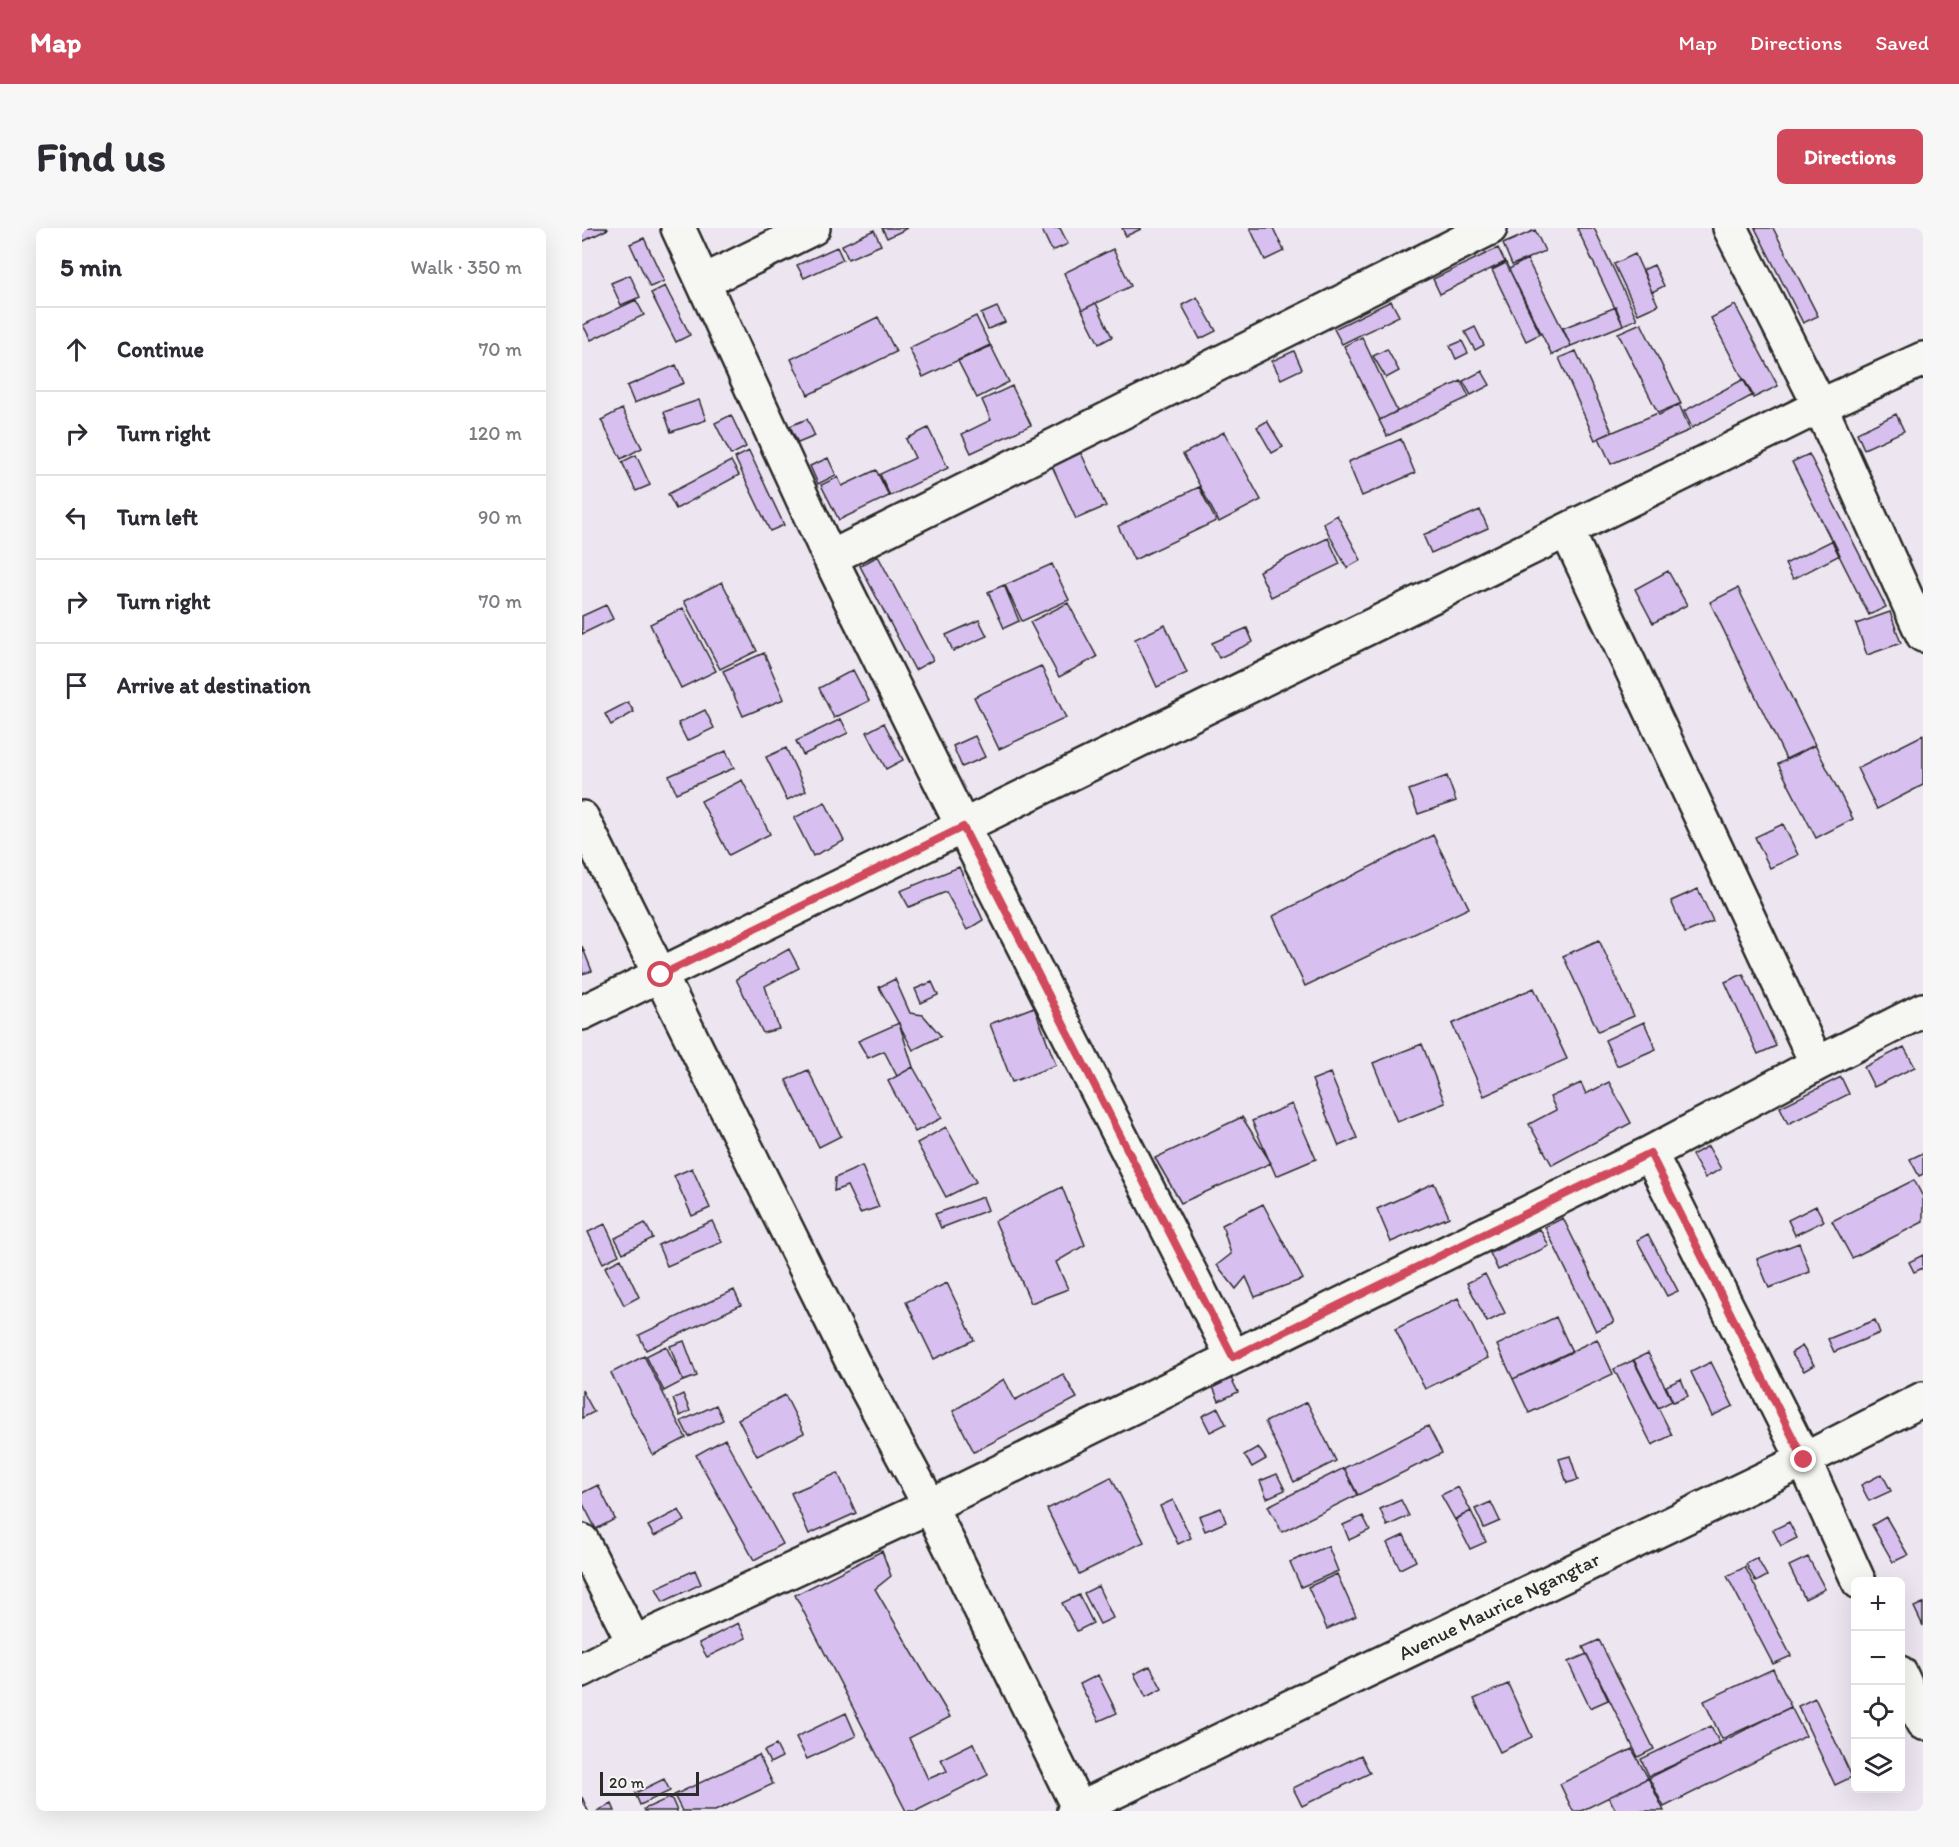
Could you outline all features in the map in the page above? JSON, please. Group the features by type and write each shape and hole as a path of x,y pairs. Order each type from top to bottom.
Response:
{"street":[{"path":"678,228 830,558 963,827 1233,1357"},
{"path":"703,282 813,228"},
{"path":"830,558 1490,228"},
{"path":"1731,228 1820,406 1923,636"},
{"path":"582,1013 1820,406 1923,359"},
{"path":"1567,531 1817,1064"},
{"path":"582,818 853,1364 930,1506 1077,1810"},
{"path":"582,1670 634,1643 930,1506 1650,1153 1923,1010"},
{"path":"1650,1153 1804,1460 1857,1577"},
{"name":"Avenue Maurice Ngangtar","path":"1077,1810 1804,1460 1923,1399"},
{"path":"582,1541 634,1643"},
{"path":"1905,1684 1923,1723"}],"building":[{"path":"582,228 607,228 608,229 582,242"},
{"path":"882,228 908,228 887,238"},
{"path":"1041,228 1060,228 1068,244 1052,251"},
{"path":"1122,228 1141,228 1141,229 1126,236"},
{"path":"1250,228 1273,228 1284,251 1265,260"},
{"path":"1577,228 1594,228 1637,319 1623,325"},
{"path":"1755,228 1773,228 1818,316 1803,323"},
{"path":"874,230 881,245 848,259 842,245"},
{"path":"1535,230 1545,251 1512,265 1503,244"},
{"path":"644,238 664,281 650,287 630,244"},
{"path":"837,247 843,260 804,278 797,265"},
{"path":"1498,248 1505,262 1440,294 1433,279"},
{"path":"1113,249 1131,286 1082,310 1064,273"},
{"path":"1635,254 1658,305 1638,314 1614,264"},
{"path":"1527,259 1571,346 1552,355 1509,269"},
{"path":"1506,263 1540,334 1526,341 1492,270"},
{"path":"1654,265 1664,286 1652,292 1643,270"},
{"path":"630,275 640,297 621,305 611,283"},
{"path":"665,286 690,335 676,342 651,293"},
{"path":"1197,297 1216,331 1200,339 1182,305"},
{"path":"636,300 644,315 591,340 583,325"},
{"path":"1391,301 1399,316 1342,344 1334,329"},
{"path":"1096,303 1112,337 1099,344 1082,310"},
{"path":"1735,305 1778,386 1753,398 1711,318"},
{"path":"997,307 1005,322 988,329 981,314"},
{"path":"1616,307 1623,325 1571,346 1563,328"},
{"path":"976,316 990,345 923,377 909,348"},
{"path":"878,317 896,352 808,395 791,359"},
{"path":"1641,323 1681,404 1659,415 1618,333"},
{"path":"1475,327 1484,345 1475,350 1465,332"},
{"path":"1362,337 1397,411 1380,420 1344,346"},
{"path":"1462,341 1468,353 1456,359 1450,346"},
{"path":"991,346 1009,382 977,398 958,361"},
{"path":"1387,349 1399,371 1386,378 1373,356"},
{"path":"1294,351 1302,369 1281,379 1272,361"},
{"path":"1576,351 1612,432 1595,440 1559,358"},
{"path":"676,365 684,383 634,403 627,386"},
{"path":"1482,371 1490,385 1471,395 1463,381"},
{"path":"1744,379 1753,395 1692,428 1684,411"},
{"path":"1461,381 1469,397 1387,436 1379,420"},
{"path":"1012,386 1031,425 971,453 962,434 991,420 982,400"},
{"path":"699,400 706,420 671,432 664,412"},
{"path":"1679,404 1690,430 1611,464 1599,438"},
{"path":"622,409 642,448 621,459 601,420"},
{"path":"1896,414 1904,431 1864,449 1857,433"},
{"path":"731,415 746,447 731,455 715,423"},
{"path":"807,419 815,436 798,443 790,426"},
{"path":"1267,421 1283,447 1272,453 1257,427"},
{"path":"928,428 948,468 890,496 880,474 915,458 906,439"},
{"path":"1224,432 1261,500 1219,522 1183,454"},
{"path":"1401,439 1415,473 1362,496 1348,462"},
{"path":"749,451 784,525 770,531 735,458"},
{"path":"1081,453 1106,506 1076,519 1052,466"},
{"path":"1809,454 1886,607 1869,615 1792,462"},
{"path":"636,455 650,485 636,491 622,462"},
{"path":"828,458 836,475 818,484 810,466"},
{"path":"731,461 739,475 676,509 668,494"},
{"path":"876,470 889,496 839,520 821,485 838,477 842,486"},
{"path":"1199,487 1216,521 1134,560 1118,526"},
{"path":"1480,510 1488,528 1431,553 1423,535"},
{"path":"1337,515 1361,560 1347,568 1323,523"},
{"path":"1328,538 1340,564 1271,597 1259,571"},
{"path":"1833,540 1840,555 1793,579 1785,564"},
{"path":"878,556 933,660 915,670 860,566"},
{"path":"1052,564 1069,600 1022,621 1005,585"},
{"path":"1668,571 1687,605 1653,623 1635,589"},
{"path":"722,582 757,651 720,669 684,601"},
{"path":"1004,585 1019,621 1004,628 988,592"},
{"path":"1738,588 1815,745 1786,759 1710,602"},
{"path":"1068,603 1097,657 1059,677 1030,622"},
{"path":"606,605 613,619 582,634 582,616"},
{"path":"683,608 716,671 681,688 650,624"},
{"path":"1890,612 1901,643 1867,655 1856,624"},
{"path":"979,620 987,636 953,651 946,635"},
{"path":"1165,625 1187,673 1157,687 1135,639"},
{"path":"1247,628 1253,642 1219,658 1212,643"},
{"path":"764,653 784,699 743,716 723,671"},
{"path":"1041,666 1066,718 999,749 974,697"},
{"path":"853,670 869,701 834,718 819,688"},
{"path":"628,702 634,712 611,725 605,714"},
{"path":"705,710 714,728 687,741 678,723"},
{"path":"841,719 848,733 803,755 796,741"},
{"path":"884,723 903,760 886,769 867,732"},
{"path":"1923,735 1923,785 1877,809 1857,768"},
{"path":"975,736 985,757 962,767 953,746"},
{"path":"1815,745 1853,819 1816,838 1778,764"},
{"path":"786,748 806,791 787,800 766,757"},
{"path":"726,751 734,768 676,793 669,776"},
{"path":"1447,776 1456,801 1418,814 1409,790"},
{"path":"742,780 770,834 729,855 701,801"},
{"path":"825,802 844,841 813,856 794,818"},
{"path":"1783,824 1798,855 1770,868 1755,837"},
{"path":"1433,835 1469,908 1305,986 1273,916"},
{"path":"959,867 983,920 967,930 946,892 909,907 900,891"},
{"path":"1698,889 1713,921 1685,933 1671,901"},
{"path":"1599,940 1634,1016 1598,1031 1563,956"},
{"path":"582,946 592,971 582,974"},
{"path":"789,949 799,968 765,986 779,1029 763,1033 736,979"},
{"path":"1743,974 1776,1046 1758,1054 1725,982"},
{"path":"895,979 910,1013 923,1015 941,1036 913,1050 879,987"},
{"path":"932,982 938,995 921,1003 915,989"},
{"path":"1534,988 1567,1059 1484,1096 1452,1024"},
{"path":"1034,1007 1056,1065 1012,1082 990,1024"},
{"path":"1644,1022 1656,1049 1617,1066 1605,1040"},
{"path":"899,1023 913,1067 897,1076 884,1051 868,1058 858,1041"},
{"path":"1422,1044 1445,1103 1397,1122 1373,1063"},
{"path":"1904,1047 1915,1067 1874,1087 1864,1067"},
{"path":"913,1067 942,1118 915,1132 888,1081"},
{"path":"808,1070 841,1136 819,1147 786,1080"},
{"path":"1330,1073 1357,1138 1339,1146 1312,1080"},
{"path":"1841,1077 1849,1094 1788,1124 1780,1107"},
{"path":"1609,1082 1631,1123 1552,1165 1529,1124 1556,1110 1550,1097 1581,1083 1586,1094"},
{"path":"1292,1104 1316,1159 1276,1176 1252,1121"},
{"path":"1242,1117 1271,1163 1181,1203 1155,1158"},
{"path":"946,1127 976,1182 946,1197 917,1143"},
{"path":"1708,1146 1721,1169 1705,1178 1692,1155"},
{"path":"1923,1153 1923,1174 1919,1176 1910,1159"},
{"path":"862,1166 879,1207 860,1213 847,1186 834,1191 835,1178"},
{"path":"692,1168 710,1208 692,1216 674,1176"},
{"path":"1914,1180 1923,1197 1923,1222 1852,1258 1832,1221"},
{"path":"1434,1183 1449,1217 1391,1242 1377,1209"},
{"path":"1062,1187 1085,1245 1056,1262 1068,1289 1031,1303 995,1221"},
{"path":"983,1197 988,1210 941,1228 935,1214"},
{"path":"1263,1204 1303,1279 1255,1297 1246,1277 1236,1289 1217,1265 1231,1254 1222,1225"},
{"path":"1816,1206 1824,1221 1795,1235 1788,1220"},
{"path":"1563,1218 1614,1322 1596,1331 1545,1227"},
{"path":"712,1221 722,1242 667,1266 658,1245"},
{"path":"645,1223 653,1238 623,1253 615,1238"},
{"path":"605,1224 619,1255 603,1263 588,1232"},
{"path":"1540,1229 1549,1246 1498,1270 1490,1253"},
{"path":"1648,1234 1678,1291 1667,1296 1637,1240"},
{"path":"1799,1243 1810,1272 1769,1288 1757,1259"},
{"path":"1923,1255 1923,1268 1914,1272 1909,1262"},
{"path":"621,1259 639,1297 624,1305 605,1267"},
{"path":"1485,1274 1505,1313 1487,1322 1467,1283"},
{"path":"947,1283 974,1340 934,1359 906,1302"},
{"path":"734,1290 741,1305 646,1350 639,1335"},
{"path":"1458,1298 1488,1358 1425,1389 1395,1329"},
{"path":"1556,1317 1572,1352 1513,1379 1497,1345"},
{"path":"1875,1320 1880,1333 1834,1352 1828,1339"},
{"path":"1597,1339 1613,1374 1529,1413 1513,1379"},
{"path":"684,1341 697,1376 683,1381 670,1346"},
{"path":"666,1346 683,1381 664,1391 646,1356"},
{"path":"1802,1346 1814,1365 1804,1371 1791,1353"},
{"path":"1648,1353 1672,1401 1658,1408 1633,1360"},
{"path":"644,1356 686,1438 653,1455 611,1373"},
{"path":"1634,1360 1672,1435 1652,1445 1614,1369"},
{"path":"1711,1362 1733,1406 1712,1416 1691,1372"},
{"path":"1063,1374 1077,1398 974,1452 953,1411 1004,1379 1015,1400"},
{"path":"1231,1378 1238,1392 1219,1401 1213,1387"},
{"path":"1681,1379 1688,1396 1673,1402 1666,1386"},
{"path":"582,1390 594,1412 582,1418"},
{"path":"683,1394 690,1411 680,1416 673,1399"},
{"path":"785,1395 804,1433 757,1456 738,1419"},
{"path":"1307,1402 1336,1461 1294,1482 1265,1422"},
{"path":"716,1405 723,1420 689,1437 681,1421"},
{"path":"1218,1408 1226,1424 1210,1432 1202,1416"},
{"path":"1428,1426 1442,1453 1358,1495 1344,1468"},
{"path":"725,1439 783,1544 754,1560 696,1455"},
{"path":"1258,1447 1266,1459 1252,1467 1244,1455"},
{"path":"1570,1456 1578,1480 1567,1483 1559,1459"},
{"path":"1344,1468 1357,1495 1282,1532 1268,1506"},
{"path":"838,1473 856,1513 809,1534 791,1493"},
{"path":"1277,1474 1285,1490 1267,1498 1260,1481"},
{"path":"1882,1474 1891,1491 1869,1501 1861,1485"},
{"path":"1111,1477 1144,1542 1079,1574 1047,1509"},
{"path":"598,1485 615,1519 596,1529 582,1502 582,1493"},
{"path":"1458,1487 1471,1511 1455,1520 1441,1495"},
{"path":"1173,1500 1191,1538 1178,1544 1160,1506"},
{"path":"1401,1500 1409,1516 1387,1526 1380,1509"},
{"path":"1491,1502 1500,1521 1484,1528 1475,1509"},
{"path":"1221,1508 1226,1522 1205,1531 1199,1516"},
{"path":"679,1510 685,1521 654,1536 648,1526"},
{"path":"1471,1511 1486,1542 1470,1549 1455,1519"},
{"path":"1363,1516 1370,1530 1349,1540 1343,1525"},
{"path":"1886,1517 1908,1555 1893,1562 1872,1525"},
{"path":"1789,1522 1797,1538 1781,1546 1773,1530"},
{"path":"1404,1535 1416,1561 1400,1569 1387,1543"},
{"path":"1328,1546 1338,1571 1301,1587 1290,1562"},
{"path":"882,1551 891,1576 875,1589 950,1717 909,1738 928,1779 947,1771 941,1759 973,1743 988,1775 916,1811 906,1811 795,1595"},
{"path":"1808,1557 1825,1589 1805,1599 1789,1566"},
{"path":"1757,1558 1767,1576 1756,1582 1746,1564"},
{"path":"1745,1567 1791,1656 1773,1664 1727,1576"},
{"path":"695,1570 701,1584 663,1602 656,1588"},
{"path":"1337,1574 1356,1616 1327,1629 1308,1587"},
{"path":"1098,1586 1113,1618 1100,1624 1084,1593"},
{"path":"1079,1595 1093,1623 1077,1631 1062,1603"},
{"path":"1923,1603 1923,1626 1914,1607"},
{"path":"738,1623 746,1638 707,1657 699,1643"},
{"path":"1599,1640 1654,1749 1638,1757 1583,1647"},
{"path":"1587,1654 1608,1700 1590,1708 1568,1662"},
{"path":"1150,1666 1162,1689 1146,1697 1134,1674"},
{"path":"1773,1669 1791,1707 1722,1739 1704,1701"},
{"path":"1098,1675 1117,1713 1099,1721 1080,1684"},
{"path":"1508,1684 1532,1737 1500,1752 1474,1699"},
{"path":"1815,1698 1851,1777 1835,1785 1798,1706"},
{"path":"1791,1707 1806,1736 1664,1807 1649,1778"},
{"path":"846,1713 856,1736 807,1759 796,1737"},
{"path":"1711,1726 1720,1744 1649,1776 1641,1759"},
{"path":"776,1745 782,1757 770,1763 764,1751"},
{"path":"1632,1749 1648,1778 1581,1811 1573,1811 1560,1784"},
{"path":"759,1755 773,1784 715,1811 682,1811 674,1795"},
{"path":"1361,1755 1370,1773 1302,1806 1293,1788"},
{"path":"1648,1778 1664,1811 1616,1811 1609,1797"},
{"path":"664,1779 670,1791 640,1805 635,1793"},
{"path":"582,1797 588,1811 582,1811"},
{"path":"671,1797 677,1811 645,1811 644,1809"},
{"path":"612,1804 615,1811 597,1811"}],"route":[{"path":"661,975 963,827 1233,1357 1650,1153 1804,1460"}]}
